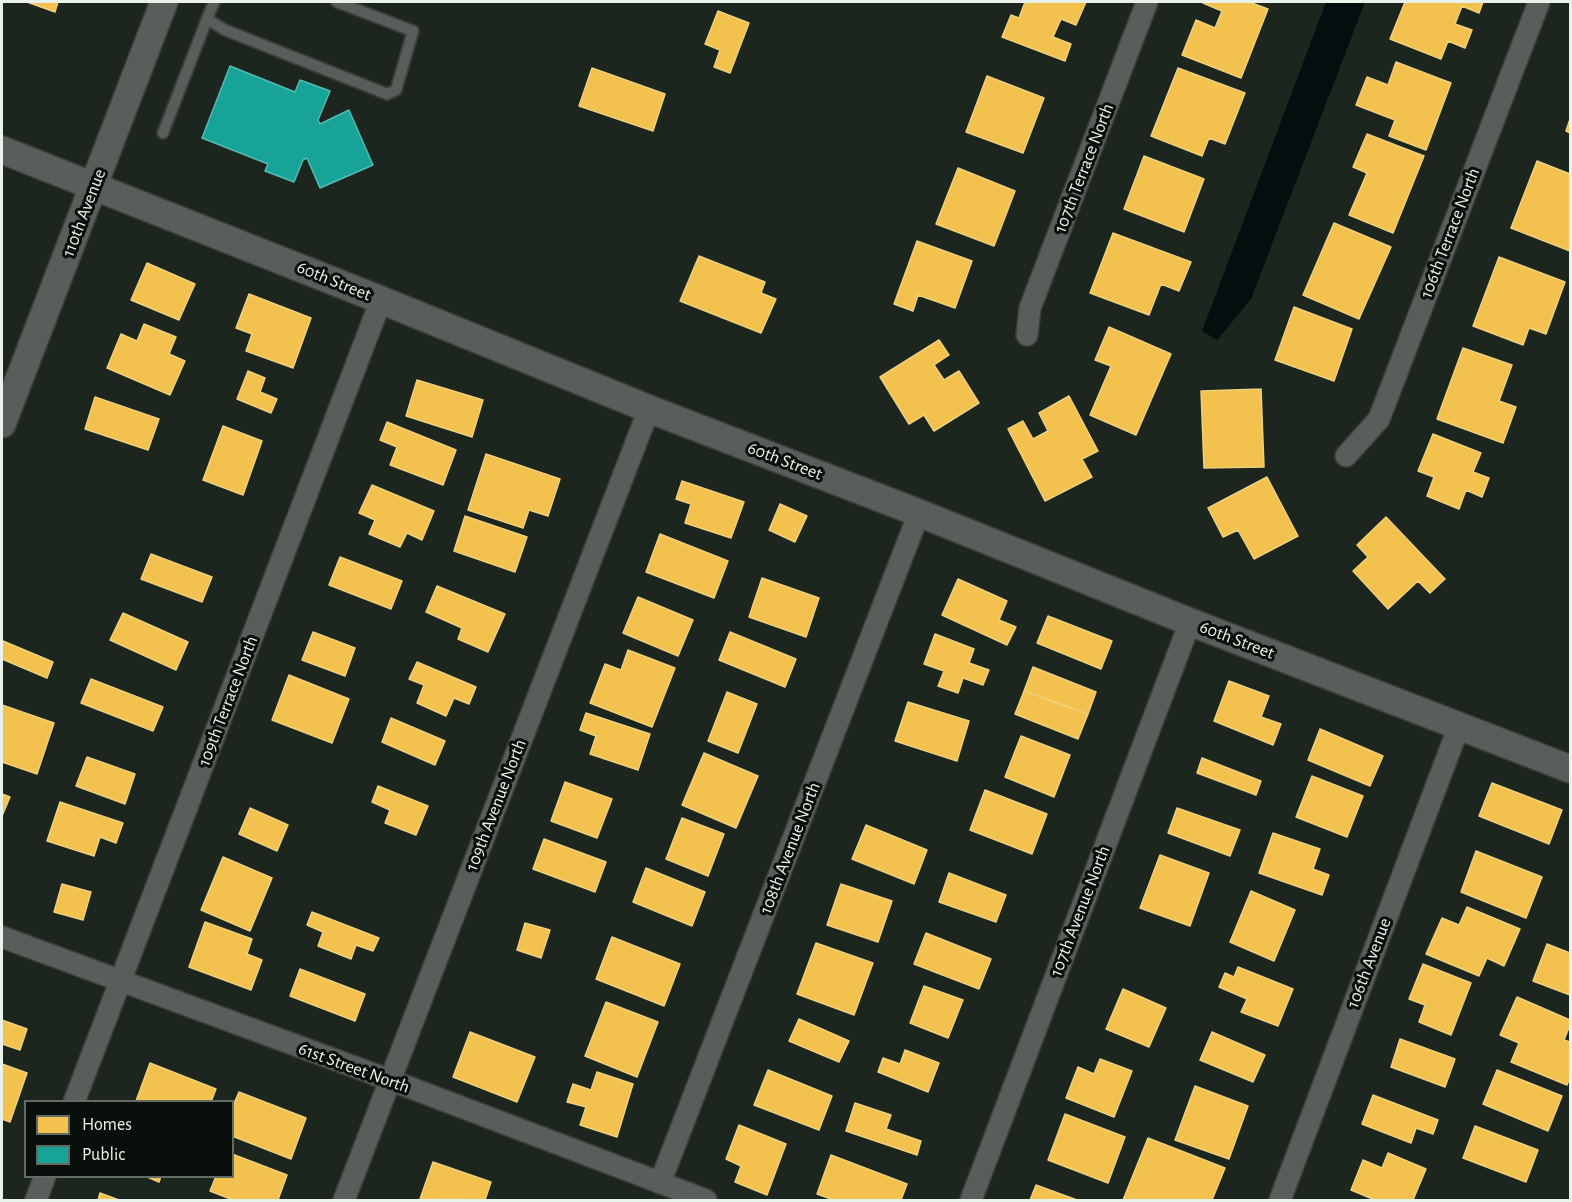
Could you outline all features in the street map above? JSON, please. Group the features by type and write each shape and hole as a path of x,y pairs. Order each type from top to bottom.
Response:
{"street":[{"name":"110th Avenue","path":"2,424 164,2"},
{"name":"107th Terrace North","path":"1027,335 1030,308 1147,2"},
{"name":"106th Terrace North","path":"1346,456 1379,419 1539,2"},
{"name":"60th Street","path":"2,150 649,409 1570,769"},
{"name":"109th Terrace North","path":"74,1100 381,300"},
{"name":"109th Avenue North","path":"344,1200 649,409"},
{"name":"108th Avenue North","path":"660,1183 920,513"},
{"name":"107th Avenue North","path":"971,1200 1190,622"},
{"name":"106th Avenue","path":"1280,1200 1459,726"},
{"name":"61st Street North","path":"2,937 390,1080 706,1200"},
{"path":"36,1200 44,1178"}],"lane":[{"path":"163,133 214,2"},
{"path":"207,19 225,30 387,94 396,90 413,31 337,2"}],"shaded area":[{"path":"1326,2 1365,2 1251,299 1217,340 1202,331"}],"building: Homes":[{"path":"27,2 58,2 55,12"},
{"path":"1025,2 1086,2 1076,25 1061,19 1053,37 1071,44 1065,61 1002,37 1011,15 1019,18"},
{"path":"1204,2 1249,2 1268,9 1241,78 1182,55 1196,20 1215,28 1222,11"},
{"path":"1405,2 1483,2 1479,13 1462,6 1455,24 1472,30 1465,48 1448,41 1441,59 1390,39"},
{"path":"718,11 749,23 730,73 714,67 720,50 705,44"},
{"path":"1396,62 1451,83 1426,150 1389,136 1395,120 1356,105 1367,77 1388,85"},
{"path":"592,68 665,94 653,131 579,106"},
{"path":"1178,68 1245,93 1225,144 1209,138 1202,156 1151,136"},
{"path":"987,76 1044,98 1023,153 966,132"},
{"path":"1570,119 1570,133 1566,131"},
{"path":"1367,134 1424,156 1393,233 1349,215 1367,173 1353,167"},
{"path":"1144,156 1204,179 1184,232 1124,209"},
{"path":"1537,161 1570,174 1570,251 1511,228"},
{"path":"958,168 1015,191 994,246 936,224"},
{"path":"1334,223 1391,247 1359,319 1303,295"},
{"path":"1113,233 1191,262 1179,291 1161,284 1149,315 1090,293"},
{"path":"917,241 972,261 955,308 918,295 913,311 894,304"},
{"path":"699,256 765,282 761,293 776,299 761,333 680,301"},
{"path":"1499,257 1565,282 1546,334 1529,328 1523,345 1473,326"},
{"path":"147,263 195,284 179,320 131,300"},
{"path":"249,294 311,318 293,368 246,351 252,334 236,328"},
{"path":"1294,307 1352,329 1334,381 1275,360"},
{"path":"144,324 176,337 169,354 185,361 170,395 107,368 121,334 137,341"},
{"path":"1109,327 1171,354 1136,435 1090,415 1111,366 1095,360"},
{"path":"939,340 949,355 934,365 944,380 959,371 979,403 934,431 924,415 909,424 880,377"},
{"path":"1463,348 1512,365 1499,401 1516,407 1503,443 1437,419"},
{"path":"248,371 265,378 260,392 277,399 271,413 237,399"},
{"path":"417,380 483,400 472,437 406,416"},
{"path":"1261,389 1264,467 1204,468 1201,391"},
{"path":"1069,396 1098,451 1082,459 1092,477 1045,501 1008,429 1023,421 1033,439 1048,431 1039,413"},
{"path":"95,397 159,419 148,450 85,429"},
{"path":"387,422 456,450 443,485 390,465 397,447 380,440"},
{"path":"223,426 262,441 243,495 203,480"},
{"path":"1433,434 1481,453 1473,472 1489,478 1482,497 1466,490 1459,509 1427,496 1434,477 1418,471"},
{"path":"486,454 560,479 548,516 529,510 523,528 468,510"},
{"path":"1267,477 1298,536 1254,559 1238,530 1223,537 1208,508"},
{"path":"682,481 744,502 731,538 685,523 691,504 676,499"},
{"path":"372,485 434,511 422,540 407,533 400,547 369,534 375,520 359,513"},
{"path":"780,504 807,516 795,542 769,530"},
{"path":"465,516 527,537 515,572 454,551"},
{"path":"1386,517 1445,579 1430,593 1418,581 1388,609 1353,571 1368,557 1357,545"},
{"path":"660,534 728,561 714,598 646,572"},
{"path":"151,554 212,577 202,602 141,579"},
{"path":"340,557 402,581 391,609 329,585"},
{"path":"762,578 819,598 806,637 749,617"},
{"path":"958,579 1007,601 999,620 1016,627 1007,645 942,615"},
{"path":"437,586 505,614 488,652 458,639 462,628 426,612"},
{"path":"638,597 693,620 678,656 623,633"},
{"path":"123,613 188,642 176,670 110,640"},
{"path":"1048,616 1112,641 1101,669 1037,643"},
{"path":"313,632 355,648 345,676 302,660"},
{"path":"730,632 796,659 785,687 719,660"},
{"path":"935,634 974,649 969,663 989,670 983,685 963,678 958,693 938,686 944,671 924,664"},
{"path":"3,641 53,662 47,678 2,659"},
{"path":"628,650 675,668 652,727 590,703 605,664 621,670"},
{"path":"417,662 476,687 469,704 454,698 446,716 417,703 424,685 409,679"},
{"path":"1033,667 1096,692 1088,714 1024,691"},
{"path":"289,675 349,699 332,743 272,720"},
{"path":"91,679 163,707 153,731 81,703"},
{"path":"1229,681 1269,696 1261,717 1281,724 1273,745 1214,721"},
{"path":"1024,691 1088,714 1078,739 1015,714"},
{"path":"727,692 757,704 738,753 708,741"},
{"path":"908,702 969,721 957,761 895,741"},
{"path":"2,705 54,723 37,774 2,762"},
{"path":"586,713 650,734 638,770 590,754 596,736 580,730"},
{"path":"391,718 445,741 435,765 382,742"},
{"path":"1320,729 1383,756 1370,786 1308,760"},
{"path":"1021,736 1070,755 1054,797 1005,777"},
{"path":"704,753 758,776 736,828 682,805"},
{"path":"87,757 135,774 125,804 76,786"},
{"path":"1202,758 1261,781 1256,795 1197,773"},
{"path":"1312,776 1363,796 1347,837 1296,817"},
{"path":"565,782 612,799 597,838 551,821"},
{"path":"1492,783 1562,810 1549,844 1479,816"},
{"path":"378,786 428,806 416,835 385,823 390,810 372,802"},
{"path":"985,790 1047,814 1032,854 970,830"},
{"path":"2,794 10,797 2,816"},
{"path":"60,802 123,823 116,843 100,837 94,856 47,841"},
{"path":"250,808 288,825 277,851 239,834"},
{"path":"1177,808 1240,830 1230,856 1168,833"},
{"path":"682,818 724,834 708,876 666,859"},
{"path":"866,825 927,850 914,884 852,859"},
{"path":"1273,833 1320,849 1313,869 1329,875 1322,895 1259,873"},
{"path":"544,839 606,862 595,892 533,869"},
{"path":"1476,851 1542,877 1526,918 1461,892"},
{"path":"1160,855 1209,873 1190,926 1140,908"},
{"path":"223,857 272,878 250,931 201,910"},
{"path":"646,868 705,892 692,926 633,902"},
{"path":"949,873 1006,895 996,922 939,902"},
{"path":"62,884 91,892 83,920 54,912"},
{"path":"841,884 892,901 878,942 827,925"},
{"path":"1251,891 1295,910 1274,961 1230,942"},
{"path":"1467,907 1520,929 1504,966 1487,958 1479,976 1426,954 1442,918 1459,925"},
{"path":"312,912 379,938 373,951 356,945 351,959 318,946 323,932 307,925"},
{"path":"205,922 252,939 247,954 262,960 251,990 189,967"},
{"path":"525,923 550,930 541,958 517,950"},
{"path":"926,933 991,959 979,989 914,964"},
{"path":"612,937 680,964 664,1006 596,979"},
{"path":"816,943 873,963 854,1015 797,994"},
{"path":"1547,944 1570,953 1570,995 1533,981"},
{"path":"1423,964 1471,983 1451,1035 1419,1022 1425,1005 1409,999"},
{"path":"1238,967 1293,989 1278,1026 1241,1012 1247,999 1219,987 1225,973 1234,977"},
{"path":"300,969 365,994 355,1021 290,996"},
{"path":"924,986 963,1000 948,1038 910,1023"},
{"path":"1123,989 1166,1008 1149,1047 1106,1029"},
{"path":"1517,997 1570,1020 1564,1040 1570,1042 1570,1077 1567,1085 1511,1062 1519,1043 1500,1035"},
{"path":"606,1002 658,1022 637,1077 585,1056"},
{"path":"799,1019 849,1041 839,1062 789,1041"},
{"path":"2,1020 27,1029 20,1050 2,1044"},
{"path":"470,1032 535,1057 517,1102 453,1077"},
{"path":"1212,1032 1265,1055 1253,1082 1200,1060"},
{"path":"1400,1039 1455,1059 1445,1087 1391,1067"},
{"path":"905,1050 939,1063 928,1092 878,1072 883,1058 900,1064"},
{"path":"1100,1059 1132,1071 1114,1117 1066,1098 1078,1067 1094,1074"},
{"path":"150,1063 216,1089 212,1100 136,1100"},
{"path":"2,1064 27,1073 10,1122 2,1119"},
{"path":"768,1070 832,1096 819,1130 754,1105"},
{"path":"1497,1070 1562,1096 1548,1131 1483,1104"},
{"path":"597,1072 633,1084 617,1137 580,1125 586,1107 567,1102 573,1084 591,1090"},
{"path":"1195,1086 1248,1106 1229,1159 1175,1140"},
{"path":"239,1092 306,1118 291,1159 234,1137 234,1103"},
{"path":"1373,1095 1438,1120 1433,1134 1416,1128 1411,1143 1362,1124"},
{"path":"855,1103 891,1115 886,1129 921,1141 917,1155 846,1131"},
{"path":"1065,1114 1125,1137 1108,1183 1048,1160"},
{"path":"739,1125 786,1144 767,1195 735,1182 741,1166 726,1159"},
{"path":"1475,1126 1538,1150 1526,1182 1463,1158"},
{"path":"1148,1138 1225,1168 1212,1200 1123,1200"},
{"path":"1388,1153 1426,1169 1413,1200 1375,1200 1351,1190 1363,1160 1382,1168"},
{"path":"234,1155 287,1175 278,1200 233,1200 210,1191 215,1178 234,1178"},
{"path":"831,1155 907,1184 901,1200 834,1200 817,1194"},
{"path":"433,1162 491,1182 485,1200 420,1199"},
{"path":"1036,1185 1077,1200 1030,1200"},
{"path":"100,1193 119,1200 98,1200"}],"building: Public":[{"path":"230,66 295,92 300,80 330,91 318,120 320,124 349,110 373,165 320,188 307,158 303,160 294,182 265,171 268,164 202,138"}]}
